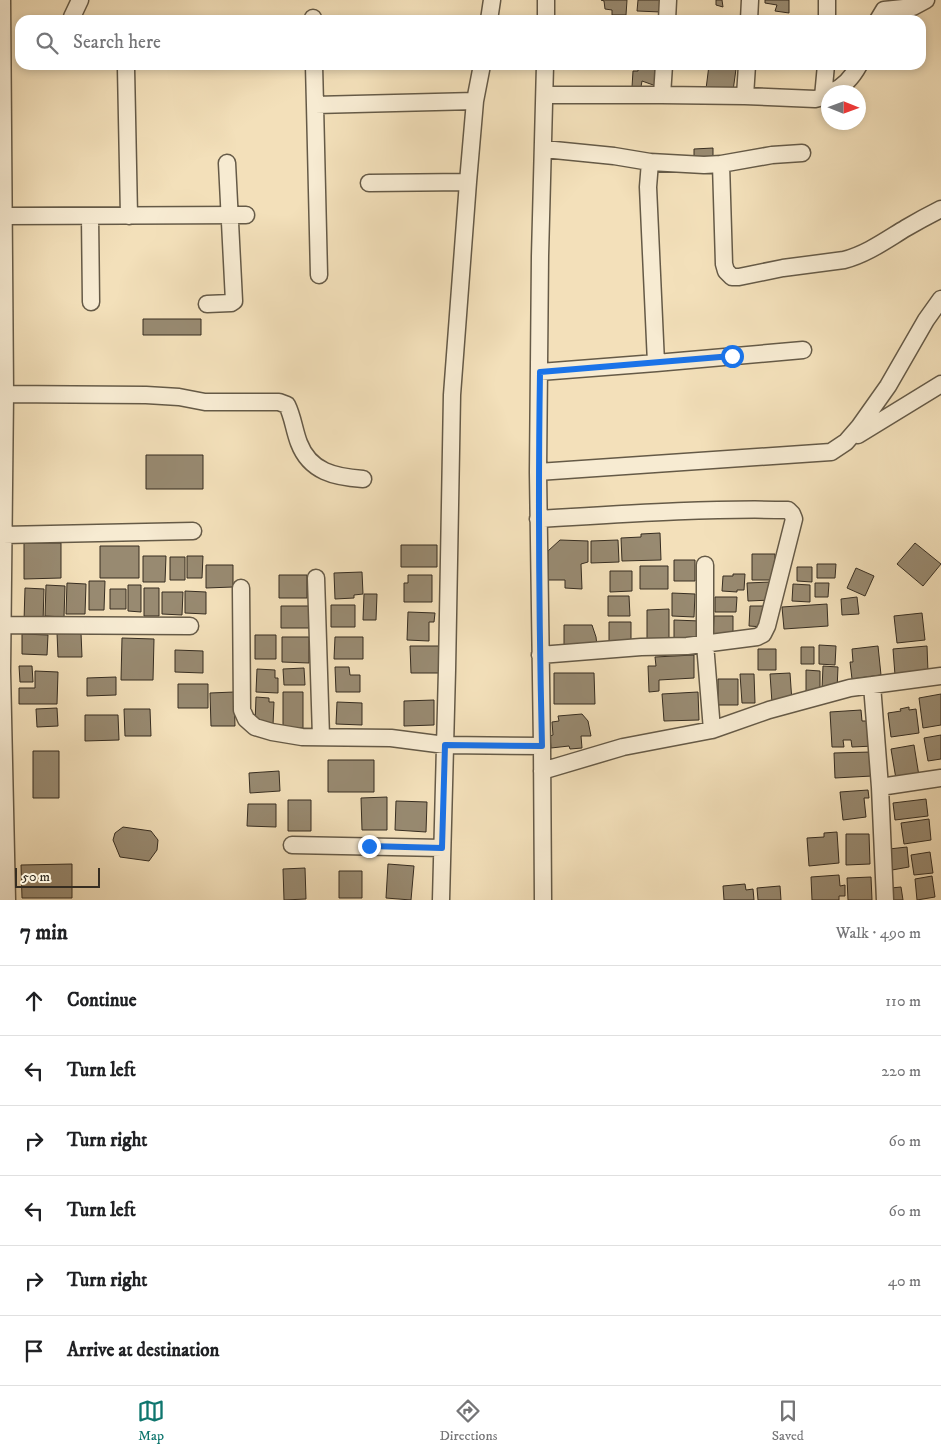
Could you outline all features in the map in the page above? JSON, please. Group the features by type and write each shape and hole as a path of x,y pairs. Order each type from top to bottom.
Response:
{"street":[{"path":"2,0 4,216 2,625 5,892"},
{"path":"73,15 80,0"},
{"path":"490,15 492,0"},
{"path":"546,0 546,15"},
{"path":"667,15 668,0"},
{"path":"749,15 750,0"},
{"path":"827,0 827,15"},
{"path":"881,15 884,10 913,7 926,0"},
{"path":"126,70 129,216"},
{"path":"314,70 319,275"},
{"path":"441,900 452,395 475,102 481,70"},
{"path":"543,900 538,472 540,256 545,70"},
{"path":"662,94 664,70"},
{"path":"745,96 747,70"},
{"path":"826,70 827,85"},
{"path":"843,85 855,70"},
{"path":"545,95 662,94 815,99 821,97"},
{"path":"315,105 475,102"},
{"path":"544,149 614,156 650,162 704,165 722,164 772,155 802,153"},
{"path":"650,162 648,187 656,363"},
{"path":"206,304 231,303 234,301 238,215 226,163"},
{"path":"722,164 724,264 726,271 732,277 852,258 868,251 941,209"},
{"path":"369,183 468,182"},
{"path":"4,216 238,215"},
{"path":"90,216 90,302"},
{"path":"831,452 846,442 860,428 888,386 926,320 941,299"},
{"path":"540,372 802,350"},
{"path":"538,472 831,452 941,384"},
{"path":"2,394 146,395 179,397 205,402 279,402 287,405 291,412 299,444 307,458 318,468 328,473 364,479"},
{"path":"538,519 725,510 788,510 794,519 767,626 763,634 757,637 705,644 540,655"},
{"path":"2,535 193,532"},
{"path":"705,565 705,644 712,730"},
{"path":"316,578 321,737"},
{"path":"241,588 242,710 246,719 255,727 302,737 391,738 445,745 542,746"},
{"path":"2,625 190,626"},
{"path":"542,771 623,747 712,730 770,710 850,688 941,676"},
{"path":"872,685 880,787 885,900"},
{"path":"880,787 941,778"},
{"path":"292,845 442,848"}],"building":[{"path":"601,0 627,0 626,15 612,15 612,10 605,9 604,1"},
{"path":"638,0 661,0 661,12 637,11"},
{"path":"716,0 722,0 723,7 716,5"},
{"path":"765,0 789,0 789,13 775,11 777,5 765,3"},
{"path":"658,70 656,86 642,81 641,87 632,87 633,71"},
{"path":"708,70 736,70 733,91 706,89"},
{"path":"713,148 713,161 694,161 694,149"},
{"path":"143,319 201,319 201,335 143,335"},
{"path":"146,455 203,455 203,489 146,489"},
{"path":"660,533 661,560 622,561 621,538 641,537 641,534"},
{"path":"560,540 588,541 588,562 581,564 582,589 565,588 565,580 548,580 548,551"},
{"path":"618,540 619,562 591,563 591,541"},
{"path":"24,543 61,543 61,578 24,579"},
{"path":"915,543 941,564 923,586 897,564"},
{"path":"401,545 437,545 437,567 401,567"},
{"path":"100,546 139,546 139,578 100,578"},
{"path":"752,554 775,554 775,580 752,580"},
{"path":"143,556 166,556 165,582 143,582"},
{"path":"187,556 203,556 202,578 187,578"},
{"path":"170,557 185,557 185,580 170,580"},
{"path":"674,560 695,560 695,581 674,581"},
{"path":"817,564 836,564 835,578 817,578"},
{"path":"206,565 233,565 233,587 206,588"},
{"path":"640,566 668,566 668,589 640,589"},
{"path":"797,567 812,567 812,582 797,581"},
{"path":"856,568 874,576 865,596 847,588"},
{"path":"610,571 632,571 632,591 610,592"},
{"path":"362,572 363,594 354,595 354,598 335,599 334,573"},
{"path":"733,574 745,574 744,590 737,590 737,592 722,591 723,576 733,576"},
{"path":"279,575 307,575 307,598 279,598"},
{"path":"408,575 432,575 432,602 404,602 404,583 408,583"},
{"path":"89,581 105,581 104,610 89,610"},
{"path":"771,582 772,600 748,601 747,583"},
{"path":"67,583 86,584 85,614 66,614"},
{"path":"815,583 829,583 828,597 815,597"},
{"path":"793,584 810,585 810,602 792,601"},
{"path":"46,585 65,586 64,617 45,616"},
{"path":"128,585 141,585 141,612 128,611"},
{"path":"25,588 44,589 43,622 24,621"},
{"path":"144,588 159,588 159,616 144,616"},
{"path":"110,589 126,589 126,609 110,609"},
{"path":"185,591 206,592 206,614 185,613"},
{"path":"162,592 183,592 182,615 162,614"},
{"path":"672,593 695,594 694,617 672,616"},
{"path":"364,594 377,594 376,620 363,620"},
{"path":"608,596 629,596 630,616 608,616"},
{"path":"715,597 737,597 736,612 715,612"},
{"path":"857,597 859,614 842,615 841,599"},
{"path":"827,604 828,626 784,629 782,607"},
{"path":"331,605 355,605 355,627 331,627"},
{"path":"281,606 309,606 309,628 281,628"},
{"path":"750,606 765,606 764,627 749,626"},
{"path":"669,609 669,643 647,643 647,610"},
{"path":"408,612 435,613 434,622 429,622 429,641 407,640"},
{"path":"922,613 925,640 897,643 894,616"},
{"path":"714,616 733,616 733,639 713,639"},
{"path":"674,620 700,621 699,641 674,641"},
{"path":"609,622 631,622 631,642 609,643"},
{"path":"564,625 592,625 597,646 564,647"},
{"path":"57,633 81,633 82,657 58,657"},
{"path":"22,634 48,635 47,655 22,654"},
{"path":"255,635 276,635 276,659 255,659"},
{"path":"282,637 309,637 309,663 282,662"},
{"path":"335,637 363,637 363,659 334,659"},
{"path":"122,638 154,639 153,680 121,680"},
{"path":"819,645 836,646 835,665 819,664"},
{"path":"410,646 440,646 440,673 411,673"},
{"path":"878,646 881,675 852,679 850,662 853,662 852,649"},
{"path":"927,646 928,672 895,675 893,649"},
{"path":"801,647 814,647 814,664 801,664"},
{"path":"758,649 776,649 776,670 758,670"},
{"path":"175,650 203,651 203,673 175,672"},
{"path":"694,655 694,678 659,680 659,691 649,692 648,666 656,666 655,657"},
{"path":"19,666 32,666 33,682 20,682"},
{"path":"823,666 838,667 837,690 822,689"},
{"path":"335,667 349,667 350,675 360,675 360,692 336,692"},
{"path":"304,668 305,685 284,685 283,669"},
{"path":"257,669 275,670 275,678 278,678 278,693 256,692"},
{"path":"806,670 820,671 820,694 806,694"},
{"path":"35,671 58,672 57,704 19,704 19,688 35,688"},
{"path":"554,673 594,673 595,704 554,704"},
{"path":"790,673 792,702 772,703 770,674"},
{"path":"740,674 754,674 755,703 742,703"},
{"path":"116,677 116,695 87,696 87,678"},
{"path":"718,679 738,679 738,705 718,705"},
{"path":"178,684 208,684 208,708 178,708"},
{"path":"234,692 235,726 211,726 210,693"},
{"path":"283,692 303,692 303,728 283,727"},
{"path":"698,692 699,720 664,721 662,694"},
{"path":"941,694 941,725 923,728 919,698"},
{"path":"256,697 269,698 269,702 274,702 273,725 255,724"},
{"path":"434,700 434,725 404,726 404,701"},
{"path":"337,702 362,703 362,725 336,724"},
{"path":"909,707 909,710 916,709 919,733 891,737 888,713 901,711 900,709"},
{"path":"57,708 58,726 37,727 36,709"},
{"path":"124,709 150,709 151,736 125,736"},
{"path":"861,710 862,721 872,721 874,746 852,747 851,740 843,740 844,747 832,747 830,712"},
{"path":"582,714 588,721 591,736 581,736 582,748 570,749 569,746 551,748 552,722 559,721 558,716"},
{"path":"85,715 118,715 119,740 85,741"},
{"path":"941,735 941,759 928,761 924,738"},
{"path":"914,745 919,776 896,779 891,749"},
{"path":"33,751 59,751 59,798 33,798"},
{"path":"871,752 872,776 835,778 834,753"},
{"path":"328,760 374,760 374,792 328,792"},
{"path":"279,771 280,791 250,793 249,773"},
{"path":"868,790 869,798 864,798 866,817 843,820 840,792"},
{"path":"387,797 387,830 362,830 361,798"},
{"path":"926,799 928,816 895,820 893,803"},
{"path":"288,800 311,800 311,831 288,831"},
{"path":"396,801 427,802 426,832 395,830"},
{"path":"248,804 276,804 276,827 247,826"},
{"path":"929,819 931,840 904,844 901,823"},
{"path":"123,827 151,831 158,840 157,850 149,861 120,857 113,840 115,833"},
{"path":"837,832 839,863 809,866 807,838 824,837 824,833"},
{"path":"846,834 869,834 870,864 846,865"},
{"path":"907,847 909,867 892,870 889,849"},
{"path":"930,852 933,873 914,875 911,855"},
{"path":"72,864 72,898 22,898 21,865"},
{"path":"388,864 414,866 411,900 386,898"},
{"path":"305,868 306,899 284,900 283,869"},
{"path":"339,871 362,871 362,898 339,898"},
{"path":"839,875 840,886 845,885 845,896 839,896 839,900 812,900 811,877"},
{"path":"932,876 935,897 917,900 915,879"},
{"path":"871,877 872,900 848,900 847,878"},
{"path":"745,884 746,890 753,889 754,900 724,900 723,886"},
{"path":"780,886 781,900 758,900 757,888"},
{"path":"901,887 903,900 893,900 891,888"}],"route":[{"path":"369,846 442,848 445,745 542,746 538,472 540,372 732,356"}]}
